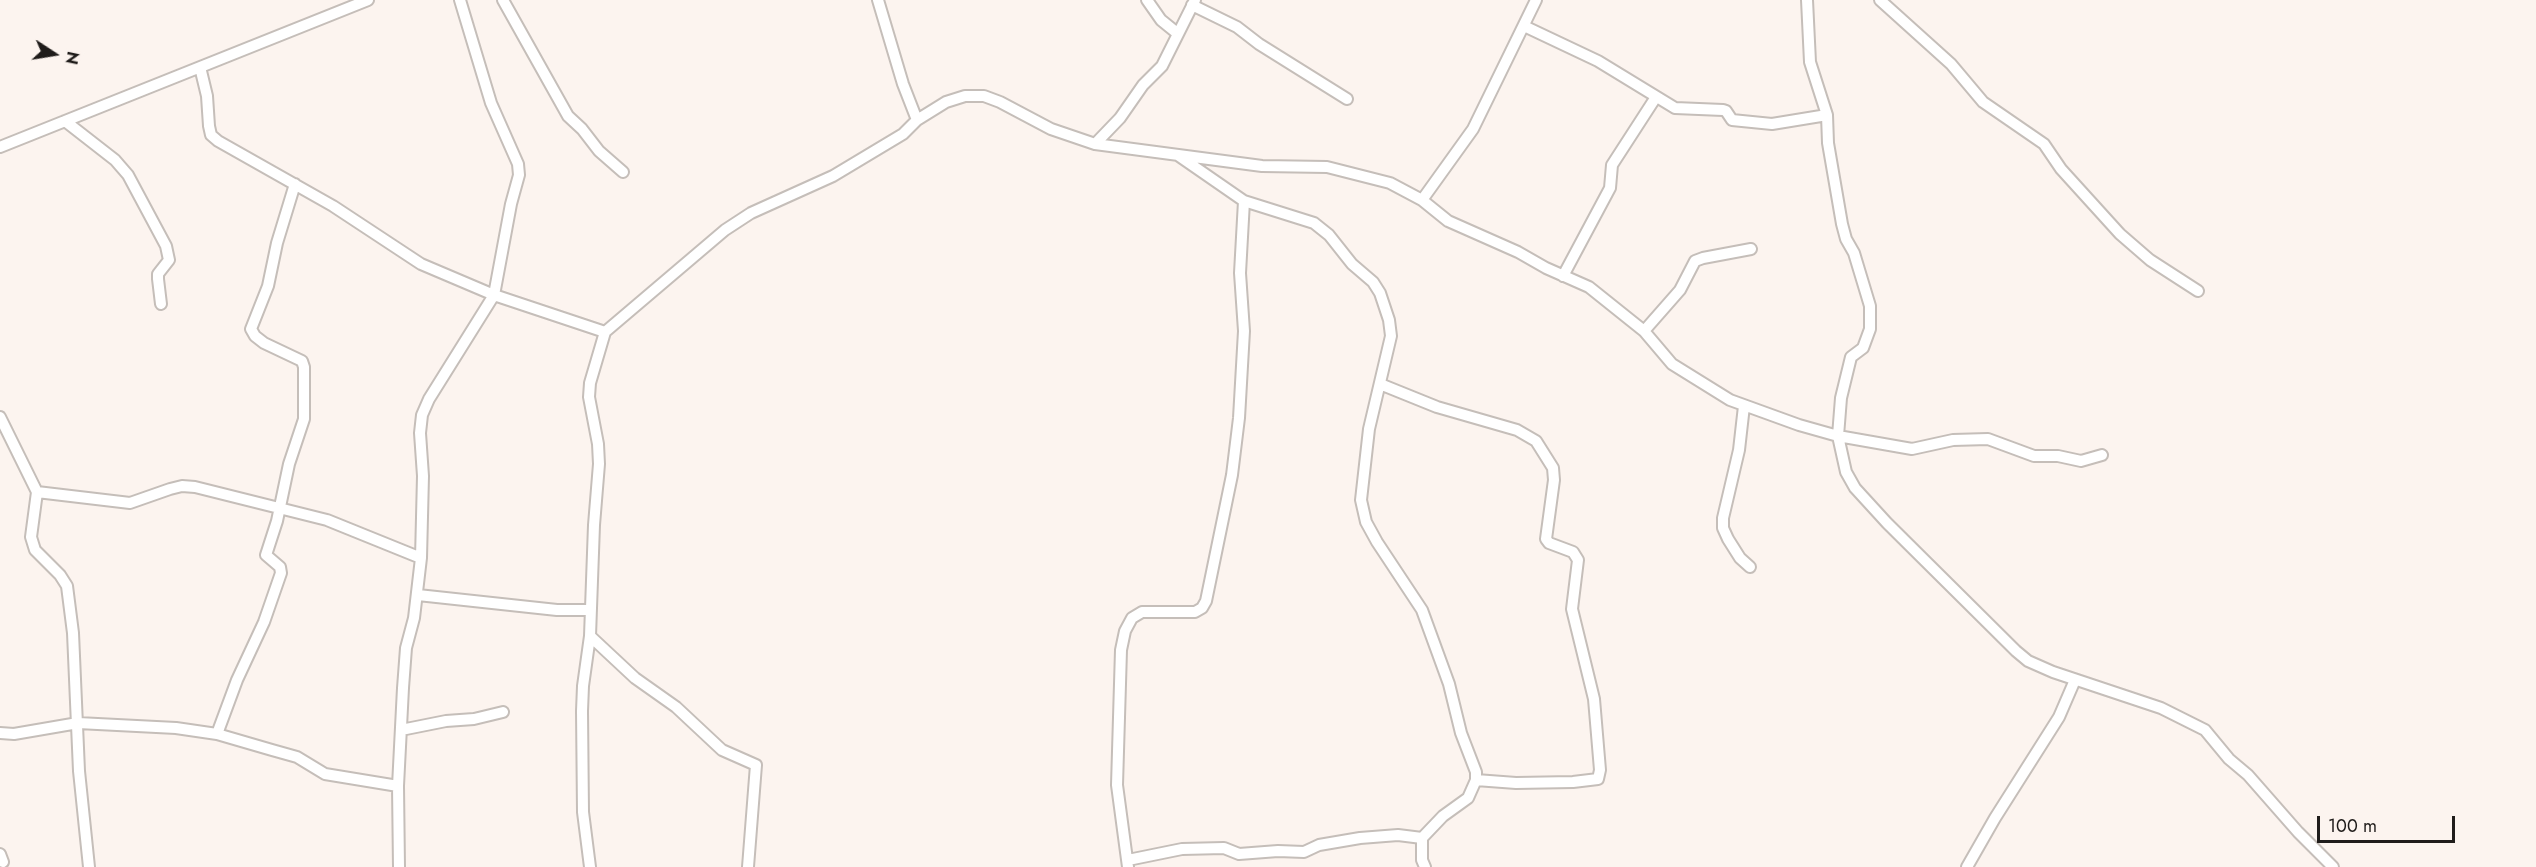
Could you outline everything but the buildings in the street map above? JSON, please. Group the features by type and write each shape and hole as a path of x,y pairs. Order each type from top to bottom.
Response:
{"street":[{"path":"0,147 368,0"},
{"path":"399,867 398,786 406,648 418,595 421,558 423,476 420,433 422,415 429,399 494,295 519,175 518,164 491,104 460,0"},
{"path":"503,0 567,116 622,172"},
{"path":"879,0 903,84 917,120"},
{"path":"1147,0 1161,20 1177,33"},
{"path":"1422,200 1473,129 1536,0"},
{"path":"1807,0 1810,62 1827,115 1828,143 1842,224 1846,239 1854,253 1870,306 1870,329 1863,348 1851,357 1840,398 1838,436 1846,472 1855,488 1887,523 2028,661 2076,680 2161,708 2205,730 2229,759 2247,775 2333,867"},
{"path":"1880,0 1951,64 1983,102 2044,144 2061,169 2120,234 2150,260 2198,291"},
{"path":"1095,144 1120,118 1143,85 1162,66 1193,3 1237,27 1259,44 1347,99"},
{"path":"1524,26 1589,56 1675,108 1723,110 1732,120 1750,122 1784,123 1827,115"},
{"path":"200,67 207,96 211,135 218,141 333,206 421,264 494,295 605,332"},
{"path":"590,867 583,812 581,763 583,686 590,636 594,525 599,464 598,444 589,397 590,383 605,332 725,230 770,204 833,177 903,134 917,120 946,102 965,96 984,96 1052,129 1095,144 1283,168 1327,167 1390,183 1422,200 1448,221 1518,252 1588,287 1644,331 1672,364 1730,400 1838,436 1912,449 1953,440 1988,440 2034,456 2058,456 2081,460 2102,455"},
{"path":"1563,276 1608,193 1612,165 1656,97"},
{"path":"65,121 115,160 128,175 166,246 169,260 158,274 161,304"},
{"path":"1179,155 1244,201 1314,223 1329,235 1352,264 1373,282 1380,293 1389,320 1391,336 1369,429 1362,473 1361,500 1366,522 1422,610 1449,684 1461,732 1476,772 1476,780 1468,798 1443,816 1422,838 1425,867"},
{"path":"217,734 237,680 264,622 281,573 280,567 266,555 277,521 289,464 304,419 302,361 255,336 252,329 268,286 277,243 295,184"},
{"path":"1244,201 1240,273 1244,331 1239,418 1233,475 1206,600 1202,608 1195,612 1142,612 1132,618 1125,631 1120,650 1116,764 1128,863 1182,849 1224,848 1239,854 1278,850 1304,852 1327,843 1360,838 1398,835 1422,838"},
{"path":"1644,331 1680,290 1695,261 1752,249"},
{"path":"1380,384 1437,407 1517,430 1536,441 1553,468 1554,480 1546,539 1549,543 1573,552 1578,560 1572,609 1594,699 1600,770 1598,779 1574,782 1516,783 1476,780"},
{"path":"1744,406 1723,528 1740,558 1750,567"},
{"path":"1,423 37,492 31,537 35,550 60,575 67,586 71,604 79,771 88,867"},
{"path":"37,492 130,503 182,486 195,487 279,507 351,528 421,558"},
{"path":"418,595 556,610 591,610"},
{"path":"590,636 635,678 676,707 722,750 756,765 748,867"},
{"path":"1967,867 2059,717 2076,680"},
{"path":"401,730 446,721 474,719 503,712"},
{"path":"0,733 14,734 78,723 143,725 217,734 297,757 325,774 398,786"}]}
